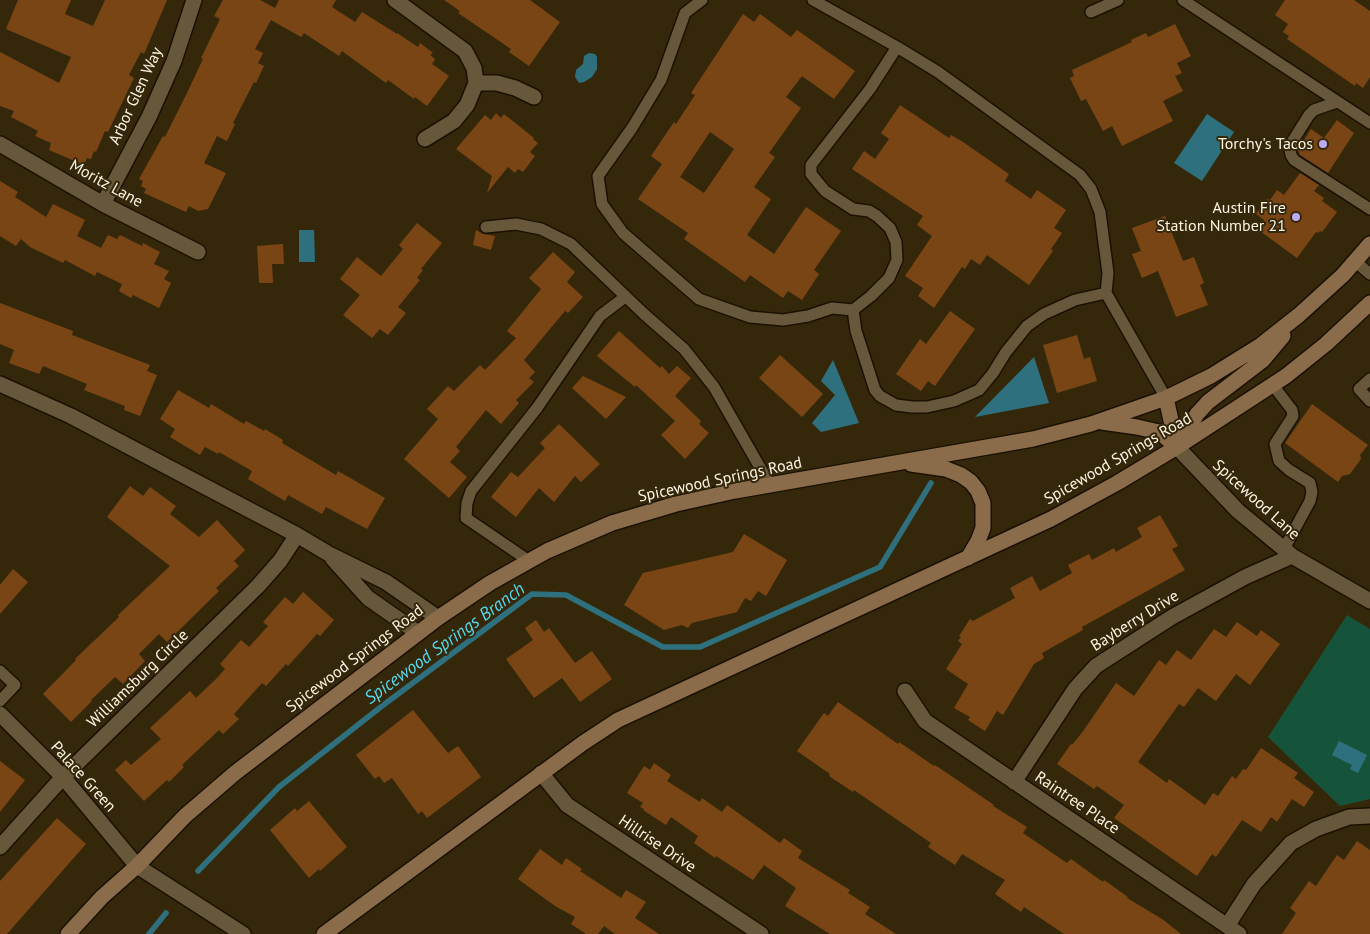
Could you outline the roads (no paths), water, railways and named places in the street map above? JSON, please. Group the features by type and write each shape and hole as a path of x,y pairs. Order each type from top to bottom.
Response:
{"main road":[{"name":"Spicewood Springs Road","path":"68,934 102,896 137,866 186,816 235,773 438,618 490,583 547,551 612,524 676,504 770,485 1033,439 1099,422 1166,398 1211,376 1261,345 1299,315 1343,275 1370,244"},
{"name":"Spicewood Springs Road","path":"324,934 541,774 618,720 1051,519 1117,483 1272,384 1326,344 1370,303"},
{"path":"1176,447 1197,414 1208,402 1263,360 1299,315"},
{"path":"1166,398 1176,447"},
{"path":"1099,422 1159,432 1176,447"},
{"path":"900,462 946,470 961,475 971,482 978,491 983,502 983,528 968,558"}],"street":[{"name":"Arbor Glen Way","path":"103,204 149,117 174,60 194,0"},
{"path":"395,0 464,51 474,68 476,83 467,105 454,121 425,139"},
{"path":"476,83 497,84 515,88 534,97"},
{"name":"Moritz Lane","path":"0,144 103,204 198,252"},
{"path":"0,384 71,416 298,535 329,554 386,582 438,618"},
{"name":"Spicewood Lane","path":"1176,447 1238,511 1288,552 1370,601"},
{"name":"Williamsburg Circle","path":"2,842 63,777 258,586 280,561 298,535"},
{"name":"Bayberry Drive","path":"1014,782 1075,689 1096,666 1172,617 1288,552"},
{"path":"329,554 368,598 418,633"},
{"name":"Raintree Place","path":"905,691 925,721 1233,930"},
{"name":"Palace Green","path":"0,714 63,777 137,866 243,934"},
{"name":"Hillrise Drive","path":"541,774 567,805 760,934"},
{"path":"1233,930 1254,884 1291,843 1316,829 1349,817 1370,816"}],"lane":[{"path":"702,0 685,13 661,80 632,128 598,176 602,204 622,234 699,299 750,316 783,320 808,316 832,308 853,310 889,278 897,260 896,242 890,228 869,211 853,209 825,191 811,174 811,165 870,89 897,47"},
{"path":"813,0 938,72 1080,175 1091,189 1100,212 1108,273 1106,293 1144,356 1166,398"},
{"path":"1092,12 1118,0"},
{"path":"1183,0 1370,123"},
{"path":"1337,102 1314,110 1308,115 1292,142 1290,150 1294,160 1370,209"},
{"path":"486,227 516,224 541,229 571,244 625,297 684,350 714,387 770,485"},
{"path":"1355,261 1370,274"},
{"path":"853,310 856,332 875,390 880,396 896,405 927,407 954,401 979,390 1027,326 1044,314 1075,300 1106,293"},
{"path":"529,561 466,518 467,503 472,491 537,408 600,316 625,297"},
{"path":"1370,379 1359,389 1370,401"},
{"path":"1272,384 1292,410 1293,416 1275,444 1279,461 1289,470 1310,483 1312,492 1288,552"},
{"path":"0,671 15,685 0,701"}],"water":[{"path":"589,53 595,54 597,57 597,69 592,77 579,83 575,77 576,70 583,64 584,56"},
{"path":"1207,114 1234,132 1202,181 1174,163"},
{"path":"299,230 314,230 315,262 299,262"},
{"path":"1034,357 1049,403 975,417"},
{"path":"833,360 859,423 821,432 812,423 835,395 821,381"},
{"path":"1339,741 1367,755 1358,773 1350,769 1352,765 1332,755"}],"waterway":[{"name":"Spicewood Springs Branch","path":"198,871 279,787 382,706 532,594 566,595 663,647 700,647 880,567 931,483"},
{"name":"Spicewood Springs Branch","path":"149,934 166,913"}],"place":[{"name":"Torchy's Tacos","path":"1323,144"},
{"name":"Austin Fire Station Number 21","path":"1296,217"}]}
